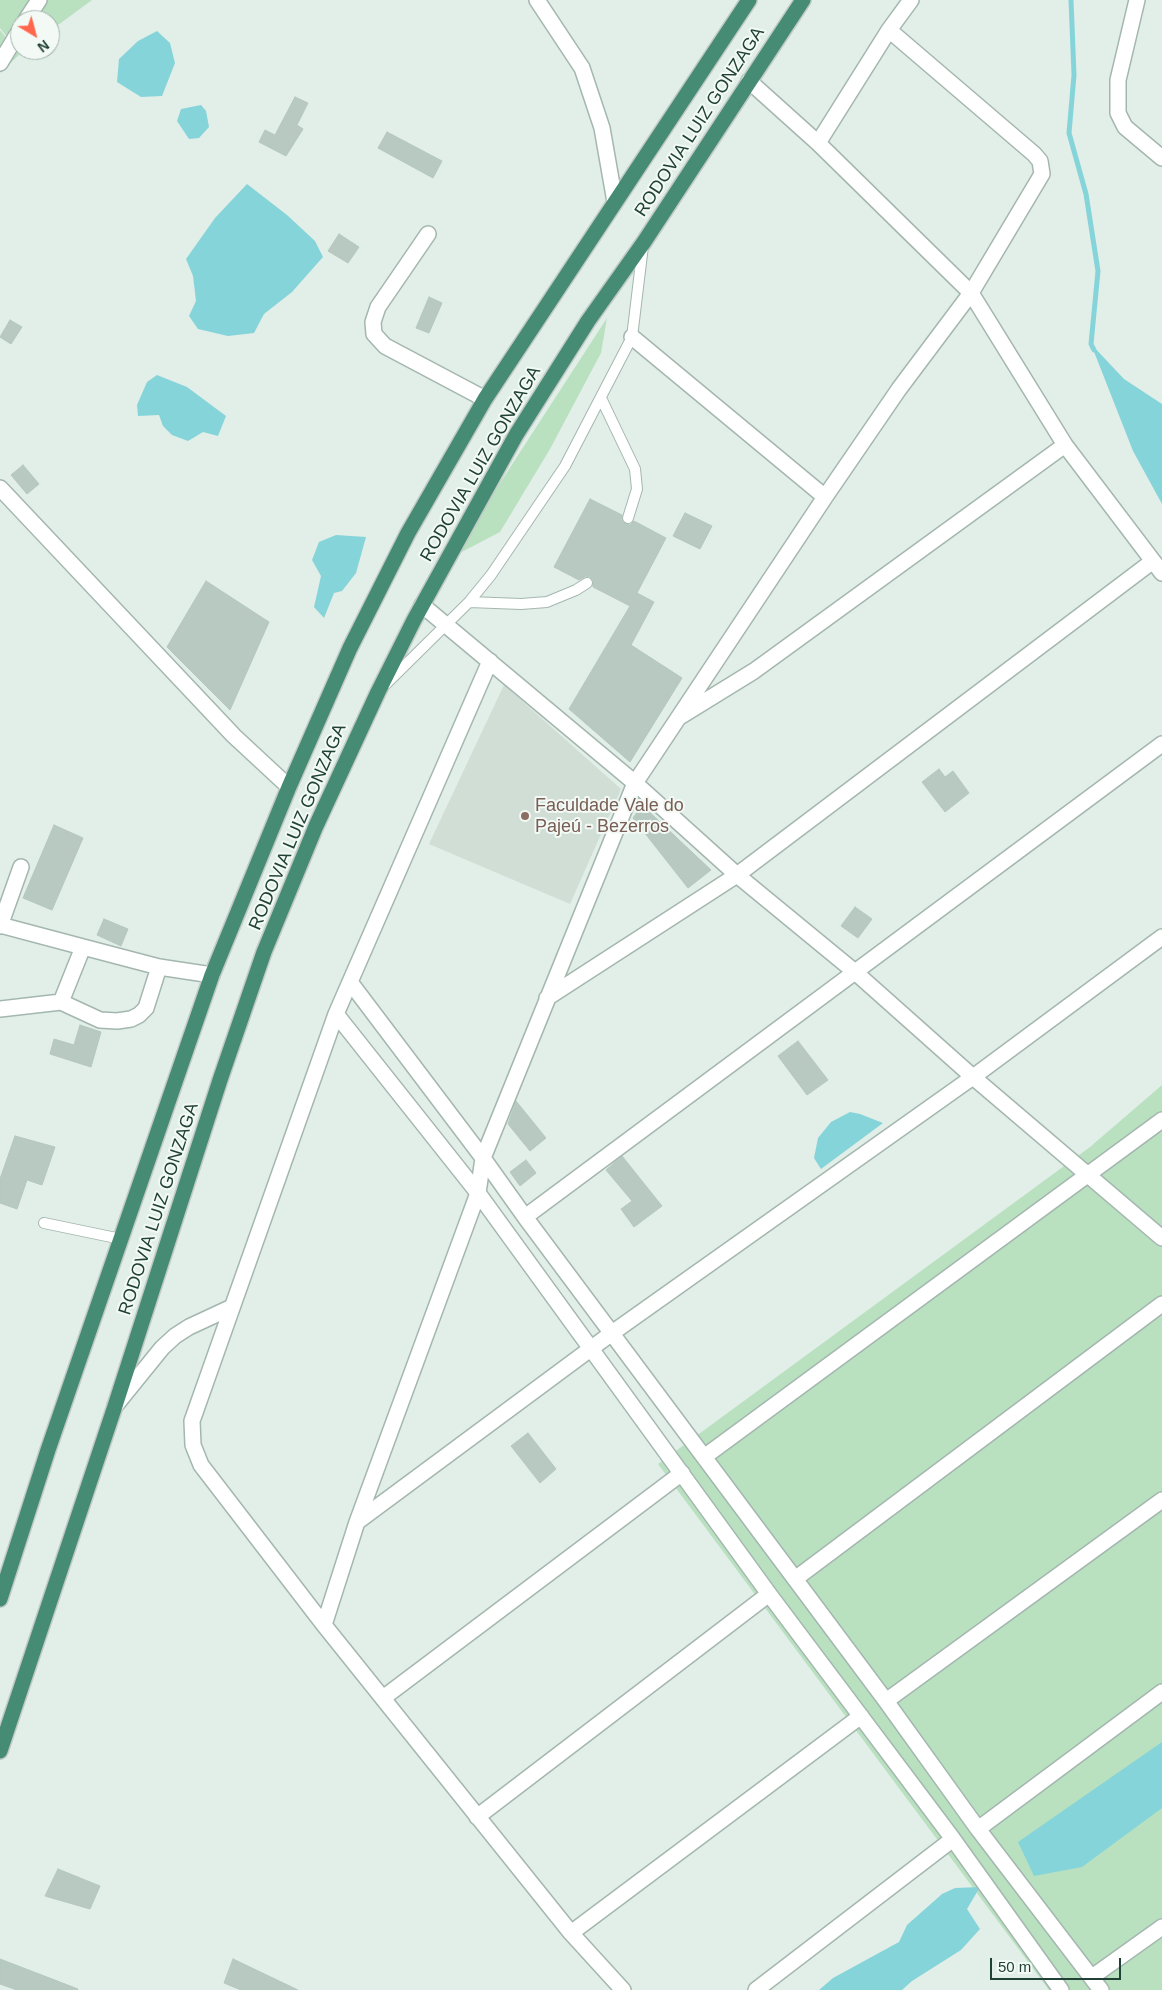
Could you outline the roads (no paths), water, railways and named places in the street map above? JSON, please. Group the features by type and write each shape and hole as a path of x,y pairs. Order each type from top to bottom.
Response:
{"highway":[{"name":"RODOVIA LUIZ GONZAGA","path":"0,1599 48,1450 212,975 289,788 350,648 399,551 485,399 749,0"},
{"name":"RODOVIA LUIZ GONZAGA","path":"0,1751 264,952 316,826 378,692 422,605 516,435 588,321 644,242 803,0"}],"street":[{"path":"536,0 582,68 602,128 615,202"},
{"path":"818,143 911,0"},
{"path":"1137,0 1118,80 1118,113 1125,127 1162,158"},
{"path":"324,1625 357,1522 478,1194 483,1158 635,783 825,497 900,389 971,292 1042,174 1040,161 890,30"},
{"path":"0,63 10,46"},
{"path":"547,998 635,943 737,875 1158,567 1065,445 971,292 818,143 750,81"},
{"path":"428,234 378,308 373,322 374,334 384,346 485,399"},
{"path":"632,337 825,497"},
{"path":"677,718 754,671 1065,445"},
{"path":"0,488 227,729 289,788"},
{"path":"422,605 635,783 737,875 855,972 973,1077 1162,1238"},
{"path":"490,661 336,1014 192,1421 193,1445 201,1465 324,1625 571,1933 623,1990"},
{"path":"525,1217 1162,744"},
{"path":"21,867 0,925 159,967 212,975"},
{"path":"357,1522 612,1333 973,1077 1162,936"},
{"path":"61,1002 83,947"},
{"path":"0,1009 61,1002 100,1020 117,1021 131,1019 139,1015 146,1008 159,967"},
{"path":"350,982 886,1701 978,1829 1101,1990"},
{"path":"336,1014 478,1194 769,1594 953,1839 1062,1990"},
{"path":"704,1457 1162,1120"},
{"path":"795,1579 1162,1304"},
{"path":"115,1406 162,1348 175,1336 189,1326 232,1307"},
{"path":"383,1698 682,1473"},
{"path":"886,1701 1162,1500"},
{"path":"477,1817 769,1594"},
{"path":"978,1829 1162,1692"},
{"path":"571,1933 861,1716"},
{"path":"756,1990 953,1839"},
{"path":"1092,1978 1162,1927"}],"lane":[{"path":"378,692 469,602 490,575 565,466 632,337 644,242"},
{"path":"601,398 635,469 637,489 628,518"},
{"path":"469,602 521,604 547,602 576,590 587,583"},
{"path":"44,1223 121,1239"}],"water":[{"path":"157,31 170,43 175,63 162,96 141,97 117,82 119,59 138,41"},
{"path":"201,105 206,111 209,127 199,138 189,139 177,121 181,109"},
{"path":"247,184 287,215 315,241 323,257 292,292 264,314 254,333 228,336 198,329 189,316 196,301 193,276 186,259 215,218"},
{"path":"1091,344 1124,379 1162,404 1162,504 1133,451"},
{"path":"157,375 187,387 226,416 218,436 203,432 188,441 172,435 163,426 159,415 138,416 137,405 147,382"},
{"path":"336,535 366,537 356,573 342,591 334,593 324,618 314,607 321,576 312,560 319,542"},
{"path":"850,1112 883,1123 821,1169 814,1158 818,1138 831,1122"},
{"path":"1162,1742 1162,1808 1082,1867 1034,1876 1018,1842"},
{"path":"980,1887 967,1909 980,1929 961,1950 912,1981 902,1990 819,1990 833,1978 899,1942 907,1925 942,1894 955,1888"}],"waterway":[{"path":"1071,0 1074,75 1069,133 1086,194 1098,271 1091,344 1094,350"}],"place":[{"name":"Faculdade Vale do Pajeú - Bezerros","path":"525,816"}]}
